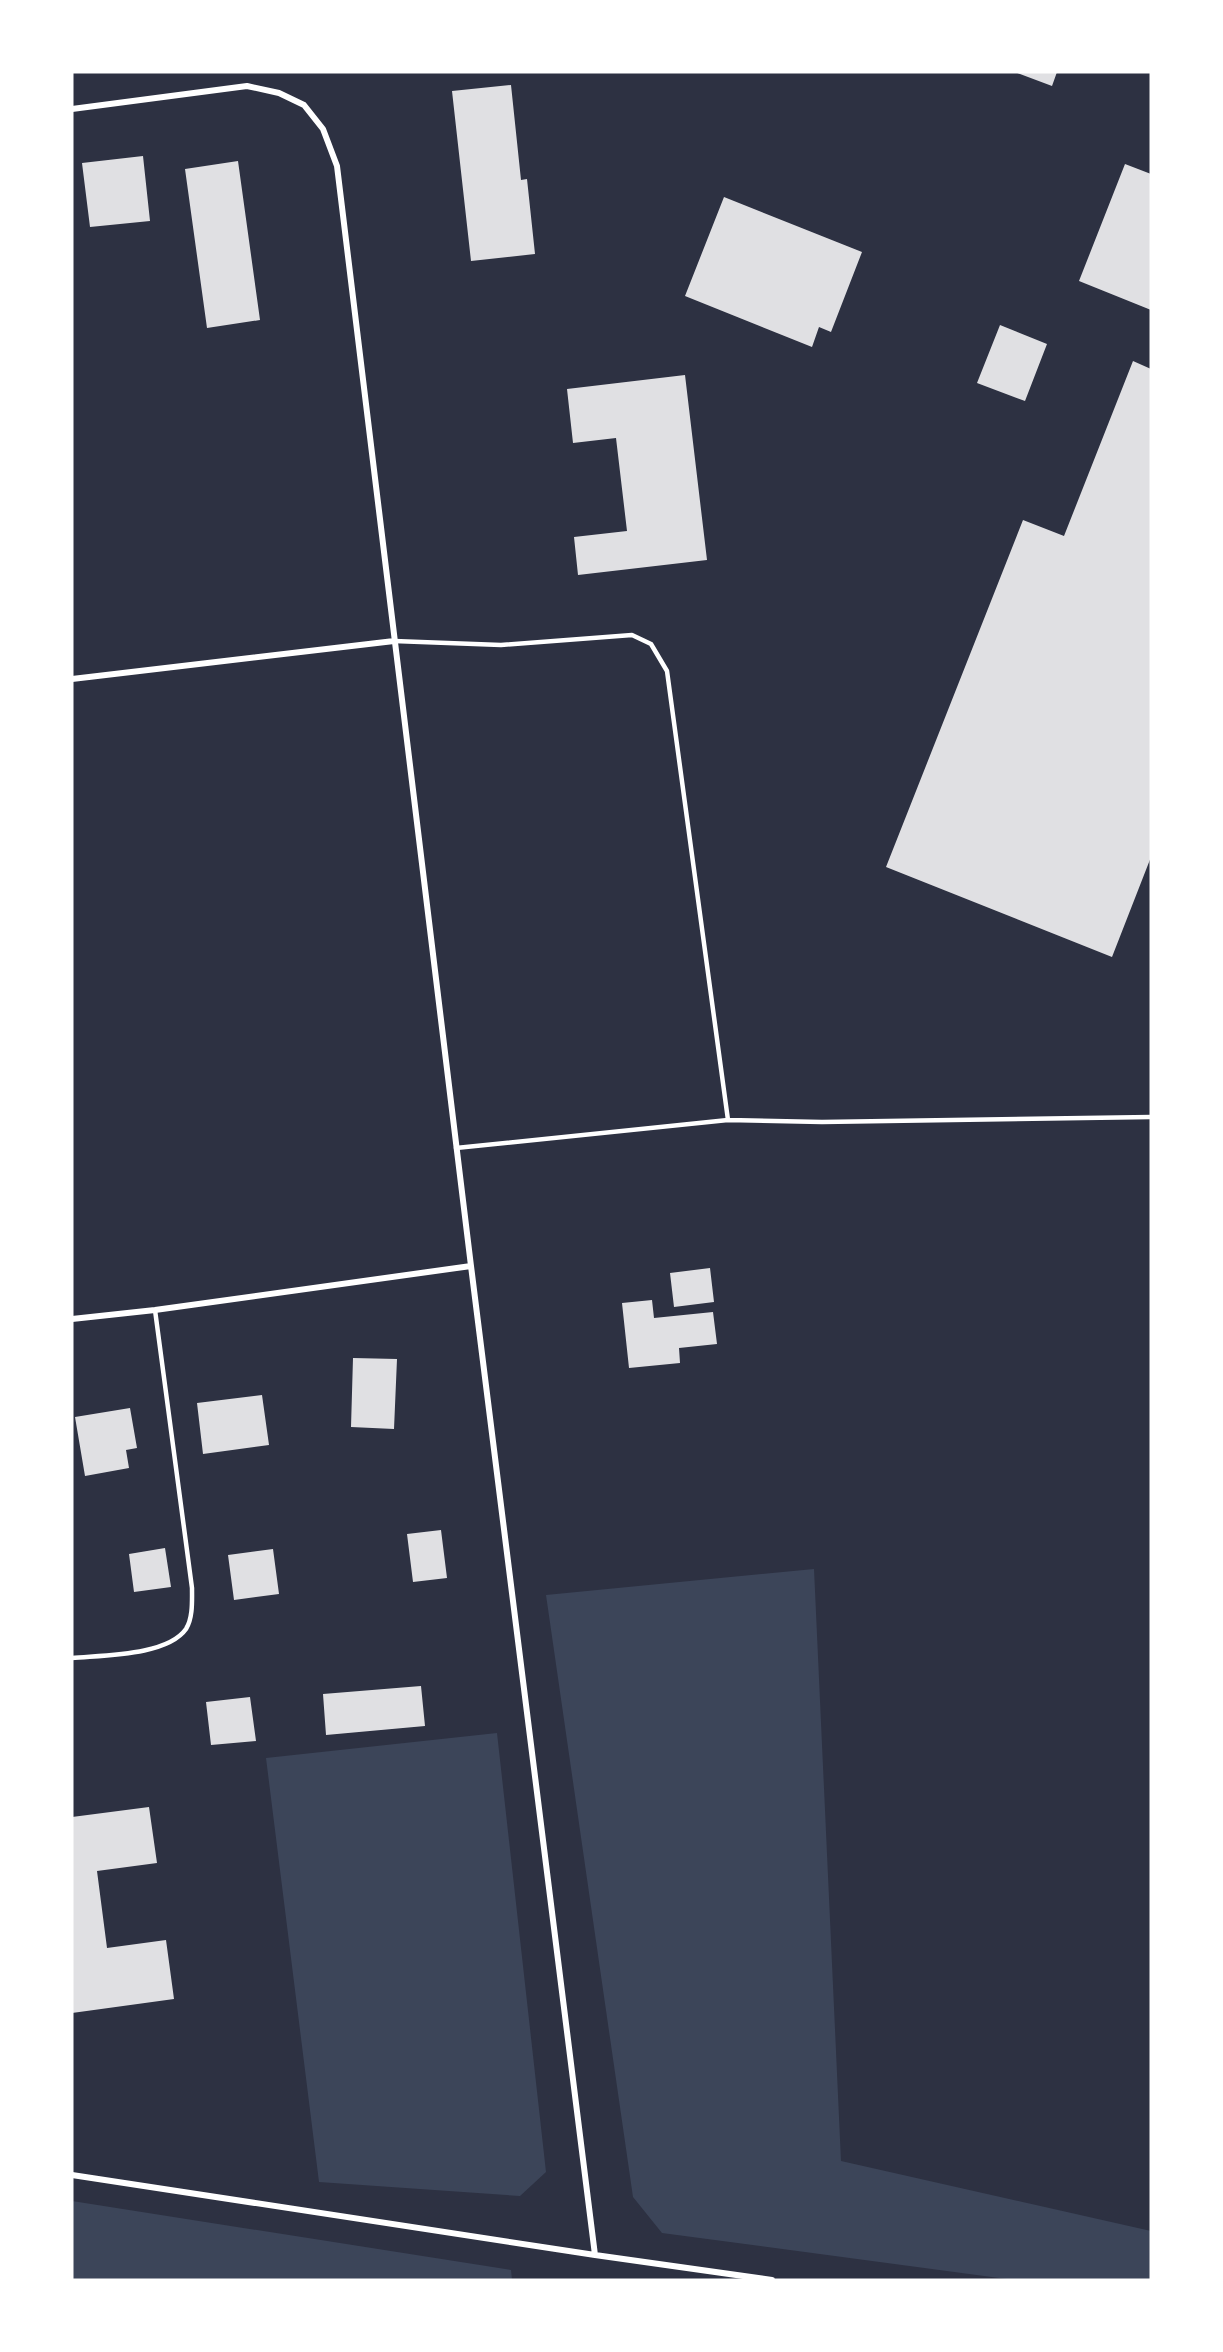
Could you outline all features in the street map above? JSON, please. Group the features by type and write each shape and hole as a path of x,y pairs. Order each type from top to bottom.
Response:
{"street":[{"path":"72,109 247,86 279,93 304,105 324,129 337,166 456,1148 595,2256"},
{"path":"72,679 394,641"},
{"path":"72,1319 155,1310 471,1266"},
{"path":"72,2175 595,2256 772,2280"}],"lane":[{"path":"394,641 501,645 632,635 651,644 667,671 728,1120"},
{"path":"456,1148 728,1120 822,1122 1151,1117"},
{"path":"72,1658 153,1648 173,1640 187,1628 192,1609 192,1588 155,1310"}],"shaded area":[{"path":"814,1569 841,2161 1151,2231 1151,2280 1014,2280 662,2233 633,2197 546,1595"},
{"path":"497,1733 546,2172 520,2196 319,2182 266,1758"},
{"path":"72,2201 511,2270 512,2280 72,2280"}],"building":[{"path":"1015,72 1057,72 1052,86"},
{"path":"511,85 521,180 527,179 535,254 471,261 452,91"},
{"path":"143,156 150,221 90,227 82,163"},
{"path":"238,161 260,320 207,328 185,169"},
{"path":"1125,164 1151,174 1151,310 1079,281"},
{"path":"724,197 862,252 831,332 819,327 812,347 685,296"},
{"path":"1000,325 1047,344 1025,401 977,383"},
{"path":"1133,361 1151,369 1151,857 1112,957 886,867 1023,520 1064,536"},
{"path":"685,375 707,560 578,575 574,537 627,531 616,438 573,443 567,389"},
{"path":"710,1268 714,1302 674,1307 670,1273"},
{"path":"652,1300 654,1318 713,1312 717,1344 679,1348 680,1363 629,1368 622,1303"},
{"path":"353,1358 397,1359 394,1429 351,1427"},
{"path":"262,1395 269,1445 203,1454 197,1403"},
{"path":"130,1408 137,1448 126,1450 129,1468 85,1476 75,1417"},
{"path":"441,1530 447,1578 413,1582 407,1534"},
{"path":"165,1548 171,1587 134,1592 129,1554"},
{"path":"273,1549 279,1594 234,1600 228,1555"},
{"path":"421,1686 425,1726 326,1735 323,1694"},
{"path":"250,1697 256,1741 211,1745 206,1702"},
{"path":"149,1807 157,1863 97,1871 107,1948 166,1940 174,1999 72,2013 72,1817"}]}
